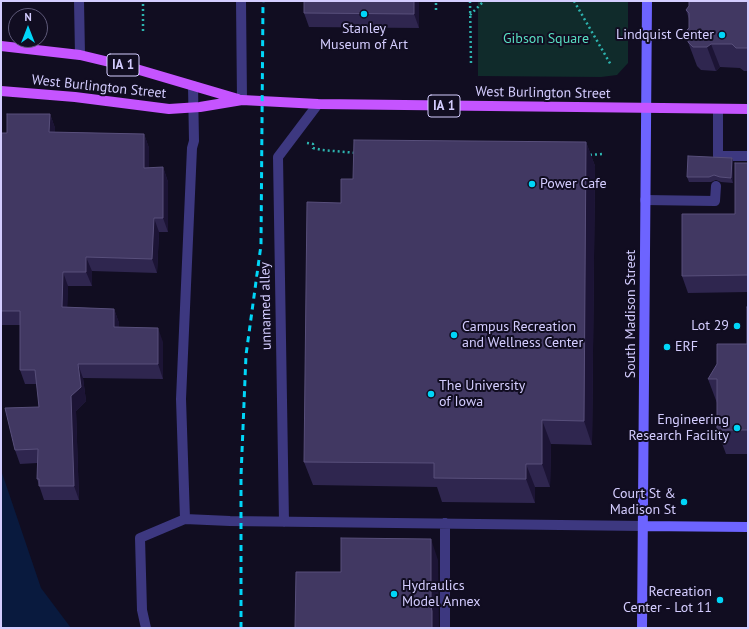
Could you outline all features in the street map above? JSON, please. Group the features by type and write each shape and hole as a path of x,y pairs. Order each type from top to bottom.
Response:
{"main road":[{"name":"West Burlington Street","path":"1,46 80,55 126,66 242,100"},
{"name":"West Burlington Street","path":"1,91 68,96 169,109 242,100 318,104 748,109"}],"street":[{"name":"South Madison Street","path":"642,628 647,1"},
{"path":"643,526 748,527"}],"lane":[{"path":"79,1 80,55"},
{"path":"242,1 242,100"},
{"path":"185,518 181,400 194,141 193,86"},
{"name":"unnamed alley","path":"284,522 278,157 318,104"},
{"path":"718,109 718,156 748,156"},
{"path":"646,200 715,201 716,186"},
{"path":"146,628 142,610 140,538 185,518 284,522 643,526"},
{"path":"445,524 445,628"}],"path":[{"path":"143,1 143,31"},
{"path":"436,1 436,10"},
{"path":"470,1 471,64"},
{"path":"470,15 484,1"},
{"path":"574,1 611,65"},
{"path":"289,142 313,144 313,148 337,153 360,153"},
{"path":"587,155 603,154"}],"green space":[{"name":"Gibson Square","path":"478,1 628,1 628,63 617,75 601,77 478,76"}],"water":[{"path":"1,470 41,588 71,628 1,628"}],"building":[{"path":"304,1 414,1 414,14 304,13"},
{"name":"Lindquist Center","path":"689,1 748,1 748,48 736,48 732,44 711,44 707,47 693,47 688,42 688,34 686,31 689,28 689,13 686,10 689,6"},
{"path":"7,114 50,114 49,132 144,134 144,168 163,167 163,218 154,218 152,259 86,257 86,272 63,272 62,307 114,309 114,327 158,328 158,364 78,364 81,387 71,396 74,486 39,486 39,479 37,479 38,449 15,450 5,408 39,407 35,370 20,370 20,311 1,311 1,133 7,133"},
{"name":"Campus Recreation and Wellness Center","path":"354,140 586,142 584,421 542,420 542,464 526,464 526,479 434,478 434,463 304,462 307,202 341,203 341,179 353,179"},
{"path":"688,156 732,158 731,178 714,175 709,177 687,177"},
{"path":"735,163 748,163 748,275 682,276 682,214 735,214"},
{"path":"747,307 748,430 717,430 717,379 708,379 717,364 717,344 747,344"},
{"path":"341,538 431,539 432,628 295,628 296,572 341,572"}],"railway":[{"path":"241,628 241,476 246,355 261,245 263,1"}],"place":[{"name":"Stanley Museum of Art","path":"364,14"},
{"name":"Lindquist Center","path":"722,35"},
{"name":"Power Cafe","path":"532,184"},
{"name":"Lot 29","path":"737,326"},
{"name":"Campus Recreation and Wellness Center","path":"454,335"},
{"name":"ERF","path":"667,347"},
{"name":"The University of Iowa","path":"431,394"},
{"name":"Engineering Research Facility","path":"737,428"},
{"name":"Court St & Madison St","path":"684,502"},
{"name":"Hydraulics Model Annex","path":"394,594"},
{"name":"Recreation Center - Lot 11","path":"720,600"}]}
